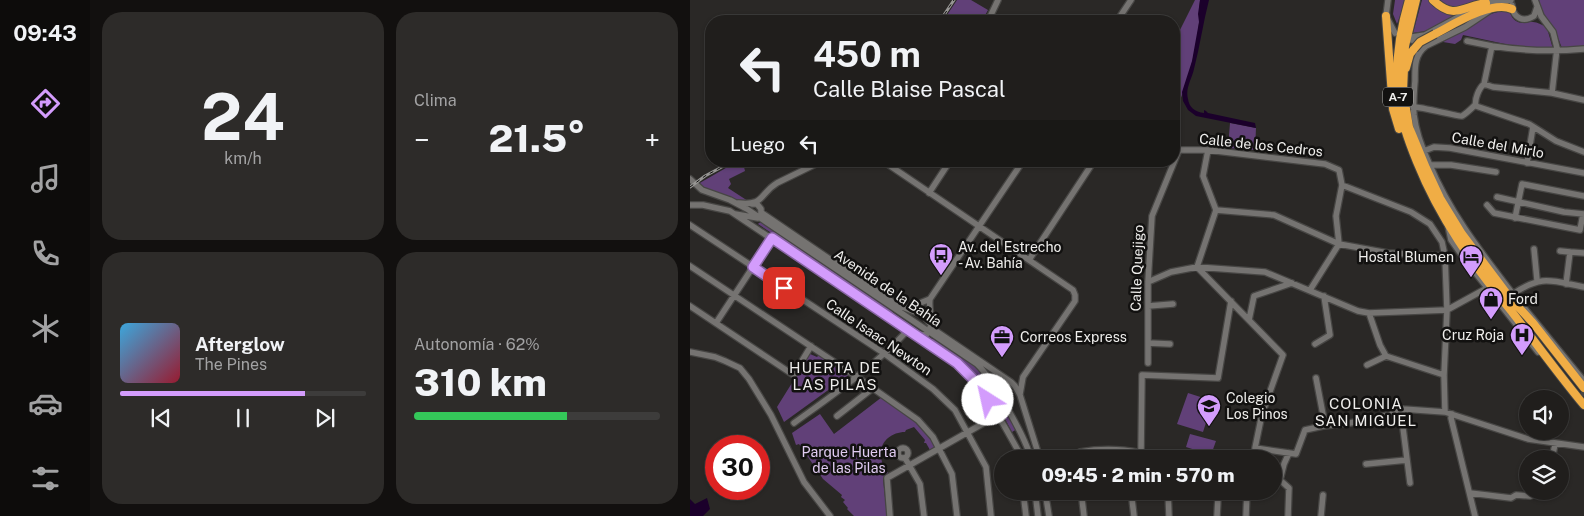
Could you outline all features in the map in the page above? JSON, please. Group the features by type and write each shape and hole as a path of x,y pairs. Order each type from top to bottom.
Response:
{"highway":[{"name":"A-7","path":"1409,0 1400,40 1397,74 1398,92 1408,140 1428,191 1448,226 1488,285 1584,405"},
{"name":"A-7","path":"1416,0 1405,46 1403,91 1409,127 1426,168 1440,198 1462,234 1533,323 1582,390"},
{"path":"1433,0 1440,6 1460,11 1486,3"},
{"path":"1403,91 1406,86 1406,67 1414,49 1420,42 1487,7 1505,6 1512,10"},
{"path":"1386,16 1393,109 1414,168 1423,187 1428,191"},
{"path":"1488,285 1494,286 1571,380 1582,390"},
{"path":"1512,296 1513,305 1571,380"}],"street":[{"path":"991,15 998,0"},
{"path":"1121,15 1131,0"},
{"path":"1388,0 1386,16 1396,30 1390,16 1392,0"},
{"path":"1512,10 1505,8 1489,11 1437,38 1424,41 1412,39 1425,35 1486,3 1512,0 1512,10 1516,16 1521,19 1538,19 1545,22"},
{"path":"1529,19 1535,13 1536,3"},
{"path":"1536,3 1545,22 1553,32 1558,52 1552,93"},
{"path":"1489,11 1422,49 1415,64 1414,107 1416,127 1429,164 1460,224 1512,296 1584,381"},
{"path":"1467,41 1526,51 1558,52 1584,49"},
{"path":"1414,107 1459,116 1464,115 1475,105 1481,87 1484,84 1492,46"},
{"path":"1484,84 1493,87 1552,93 1584,100"},
{"path":"1475,105 1533,127 1556,141 1584,152"},
{"path":"1527,162 1533,127"},
{"name":"Calle del Mirlo","path":"1424,151 1434,147 1450,148 1584,173"},
{"name":"Calle de los Cedros","path":"1180,150 1208,150 1326,164 1338,170 1342,185"},
{"path":"1197,267 1216,210 1203,176 1208,150"},
{"path":"1429,164 1451,165 1496,172"},
{"path":"756,214 771,186 810,167"},
{"path":"892,167 1073,290 1075,298 1023,377 1020,395"},
{"path":"929,193 946,167"},
{"path":"919,336 930,332 930,299 1019,167"},
{"path":"1029,260 1090,167"},
{"name":"Calle Quejigo","path":"1148,363 1148,282 1152,216 1172,167"},
{"name":"Avenida de la Bahía","path":"690,179 702,190 737,203 756,214 897,305 909,308 923,315 941,334 1009,381 1015,386 1020,395 1037,450"},
{"path":"1515,218 1522,184 1584,196"},
{"path":"1310,290 1339,244 1336,216 1342,185 1411,212 1430,224 1442,242 1445,256 1447,310 1444,375 1445,412"},
{"path":"1487,205 1494,213 1580,230 1583,214 1564,212 1497,196"},
{"path":"753,204 764,197"},
{"path":"737,203 757,204 755,225 757,229"},
{"path":"690,205 703,204 732,213 756,214"},
{"path":"753,204 756,214"},
{"path":"1216,210 1274,215 1339,244 1388,253 1445,256"},
{"path":"732,213 957,363 978,384 1018,450"},
{"name":"Avenida de la Bahía","path":"756,214 969,358 985,372 1027,450"},
{"name":"Calle Isaac Newton","path":"690,225 885,354 934,389 955,410 986,467 991,516"},
{"path":"716,323 772,238"},
{"path":"1534,249 1537,280"},
{"path":"1560,251 1584,253"},
{"path":"1566,284 1570,252"},
{"path":"690,266 918,420 933,437 952,474 957,516"},
{"path":"1197,267 1283,354 1262,414 1256,448 1296,454 1305,430 1326,425 1350,423 1389,415 1403,410 1445,412 1528,439 1584,447"},
{"path":"1148,282 1171,272 1197,267 1266,272 1358,311 1369,313 1447,310 1488,285 1584,411"},
{"path":"1512,296 1524,286 1537,280 1584,287"},
{"path":"1249,320 1254,296 1292,283"},
{"path":"1315,344 1330,335 1324,296"},
{"path":"902,325 900,312 930,299"},
{"path":"1141,450 1142,375 1218,378 1231,302"},
{"path":"897,305 909,306 920,304"},
{"path":"1148,306 1173,304"},
{"path":"690,306 791,374 794,374 811,346"},
{"path":"1369,313 1380,345 1386,356"},
{"path":"794,423 857,377 885,354 908,330"},
{"path":"1148,343 1170,344"},
{"path":"690,352 715,357 740,368 771,415 804,482 830,516"},
{"path":"1366,364 1386,356 1444,375"},
{"path":"1009,381 1015,381 1023,377"},
{"path":"1316,378 1326,425"},
{"path":"837,416 873,388"},
{"path":"1403,410 1402,420 1410,483"},
{"path":"1452,414 1451,418 1475,516"},
{"path":"890,516 886,479 998,415"},
{"path":"1389,415 1402,420"},
{"path":"1554,450 1555,444"},
{"path":"1090,450 1101,448 1126,450"},
{"path":"1282,472 1289,453"},
{"path":"905,458 920,484 924,516"},
{"path":"1366,464 1407,460"},
{"path":"1282,482 1289,488 1288,516"},
{"path":"1470,493 1511,498 1519,495"},
{"path":"1320,516 1323,496"},
{"path":"1024,500 1026,516"},
{"path":"1036,500 1038,516"},
{"path":"1046,500 1049,516"},
{"path":"1082,500 1084,516"},
{"path":"1132,500 1134,516"},
{"path":"1168,500 1169,516"},
{"path":"1217,516 1218,500"},
{"path":"1246,516 1247,500"}],"green space":[{"path":"957,0 971,0 988,10 985,15 947,15"},
{"path":"1195,0 1200,0 1196,46 1180,100 1180,30"},
{"path":"1395,0 1406,0 1397,24 1393,14"},
{"path":"1422,0 1430,0 1459,14 1426,31 1413,33"},
{"path":"1436,0 1479,0 1458,8"},
{"path":"1539,0 1584,0 1584,46 1562,48 1556,33 1541,10"},
{"path":"1505,10 1509,11 1514,19 1520,23 1532,22 1547,28 1553,49 1519,47 1463,35 1461,40 1455,44 1443,42 1487,15"},
{"path":"1230,123 1256,128 1255,150 1228,148"},
{"path":"728,167 744,167 745,171 729,179 731,184 728,188 748,201 739,201 701,187 698,184"},
{"path":"762,222 890,308 894,315 758,224"},
{"path":"930,339 936,339 976,366 988,380 1017,429 1012,432 989,391 971,369"},
{"path":"810,354 817,357 819,355 849,375 784,422 777,407"},
{"path":"1188,393 1213,401 1203,432 1177,424"},
{"name":"Parque Huerta de las Pilas","path":"882,397 919,425 936,447 930,450 926,443 924,443 925,440 914,427 905,432 890,436 884,443 881,453 882,462 888,473 883,479 887,516 854,516 843,502 845,500 841,497 842,495 823,479 799,444 796,445 792,433 820,414 834,434"},
{"path":"1190,434 1216,441 1213,450 1195,450 1186,447"}],"shaded area":[{"path":"1200,0 1209,0 1193,73 1188,87 1187,95 1189,102 1193,109 1198,112 1204,113 1204,110 1208,113 1255,123 1256,128 1196,116 1188,110 1183,101 1182,92 1192,61 1199,22"},
{"path":"690,499 695,504 705,499 708,500 710,509 703,516 690,516"}],"tunnel":[{"path":"1581,392 1584,396"}],"railway":[{"path":"944,15 954,0"},
{"path":"690,187 722,167"}],"place":[{"name":"Av. del Estrecho - Av. Bahía","path":"941,276"},
{"name":"Hostal Blumen","path":"1471,278"},
{"name":"Ford","path":"1491,320"},
{"name":"Cruz Roja","path":"1522,356"},
{"name":"Correos Express","path":"1002,358"},
{"name":"Colegio Los Pinos","path":"1209,427"}],"district":[{"name":"HUERTA DE LAS PILAS","path":"835,376"},
{"name":"COLONIA SAN MIGUEL","path":"1366,412"}],"route":[{"path":"784,288 753,267 772,238 942,351 968,373 988,400"}]}
